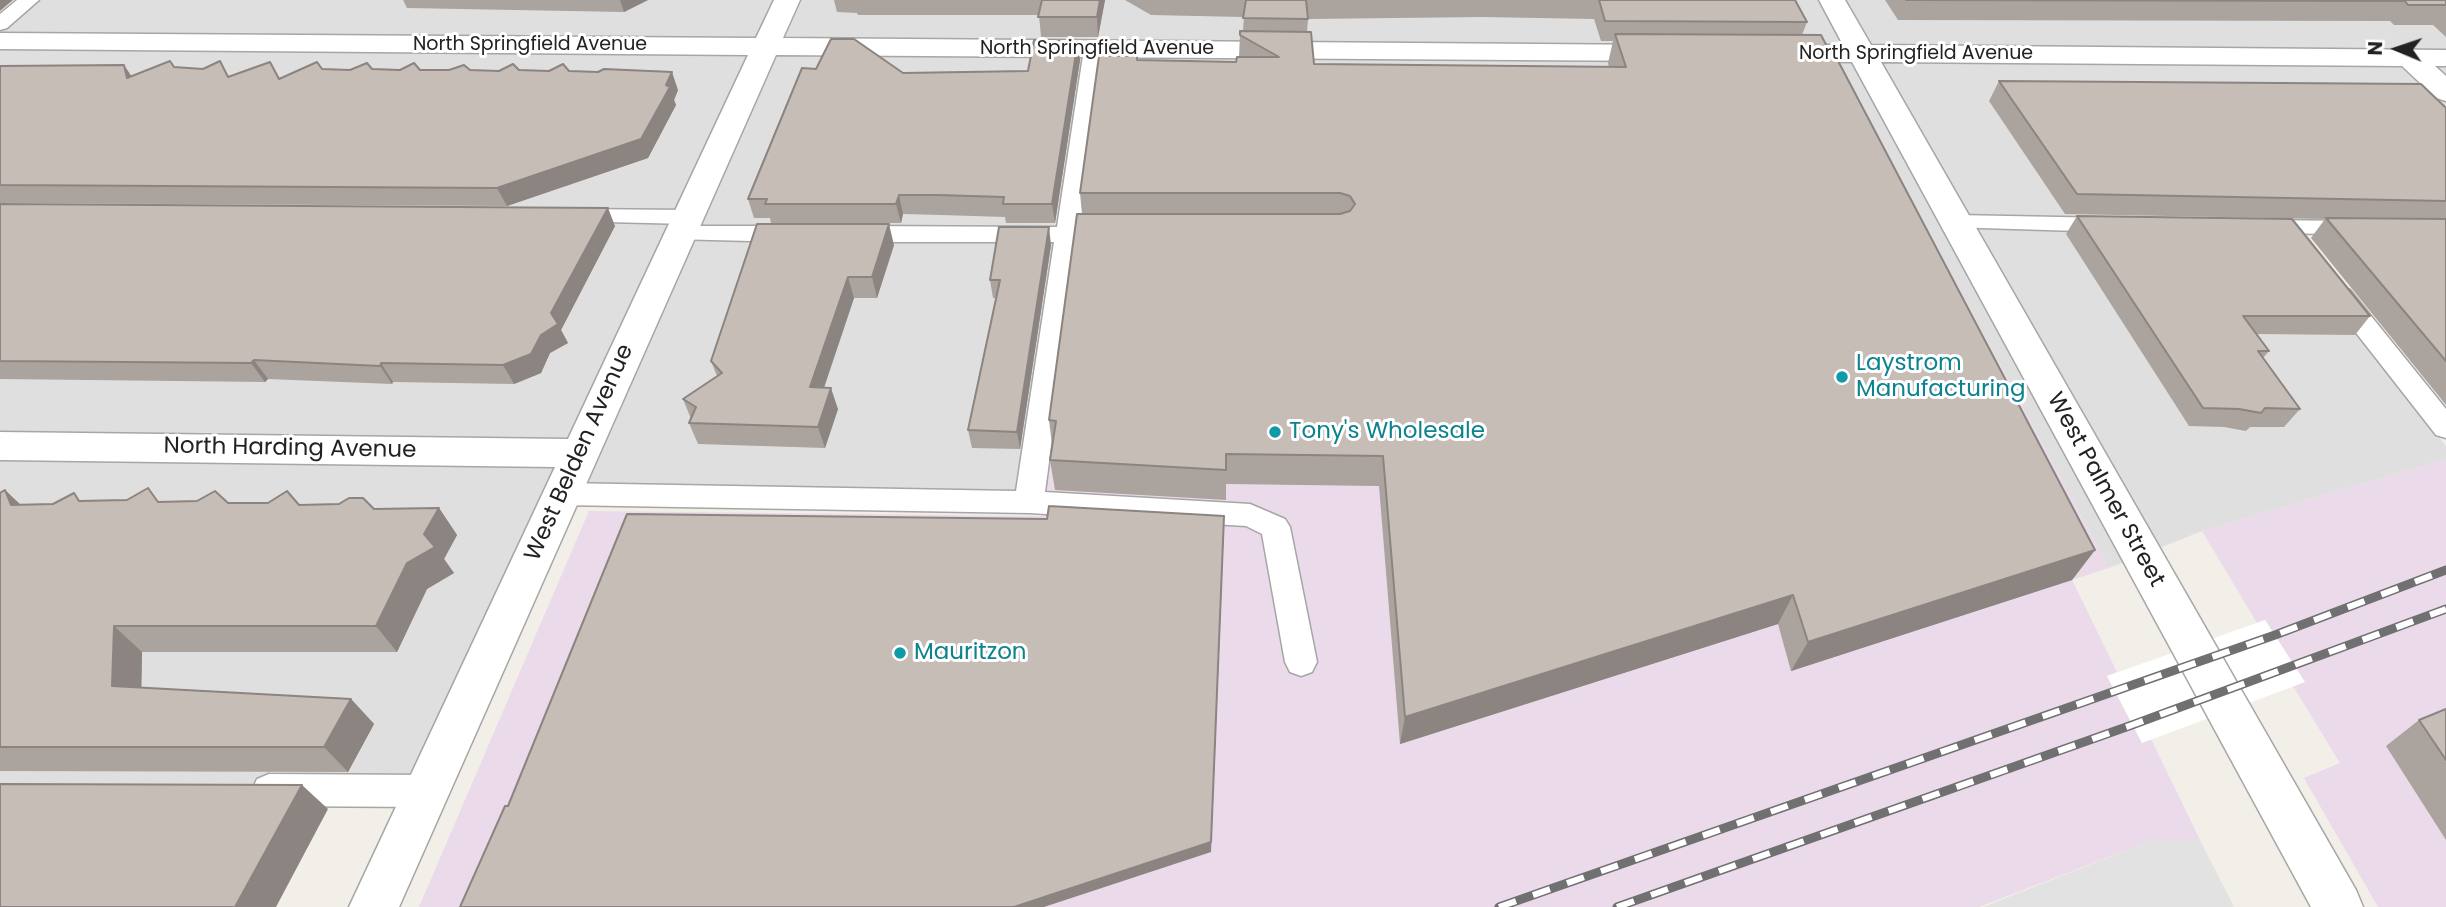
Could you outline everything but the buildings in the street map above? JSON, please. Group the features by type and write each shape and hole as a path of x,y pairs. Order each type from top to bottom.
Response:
{"street":[{"name":"West Belden Avenue","path":"374,907 787,0"},
{"name":"West Palmer Street","path":"1832,0 2338,907"},
{"name":"North Springfield Avenue","path":"0,41 1687,53"},
{"name":"North Springfield Avenue","path":"1756,53 2446,58"},
{"path":"2410,58 2446,93"},
{"name":"North Harding Avenue","path":"0,446 580,453"}],"lane":[{"path":"0,24 29,0"},
{"path":"1029,502 1094,49"},
{"path":"551,216 825,234 1136,235"},
{"path":"1956,222 2133,225"},
{"path":"2244,227 2379,229"},
{"path":"2286,227 2302,248"},
{"path":"2328,280 2446,428"},
{"path":"561,494 1029,502 1250,515 1275,527 1301,662"},
{"path":"235,790 427,791"}],"shaded area":[{"path":"21,0 2446,0 2446,224 2267,223 2446,446 2446,459 2202,531 2109,568 1839,65 1076,243 1047,490 562,494 427,791 0,789 0,18"},
{"path":"1839,65 2109,568 2072,580 2117,672 2107,676 2142,742 2151,739 2200,840 2153,840 1979,907 419,907 589,511 1043,516 1076,242 1340,67"},
{"path":"2446,459 2446,907 2378,907 2304,778 2340,763 2293,686 2304,681 2265,620 2257,623 2202,531"},
{"path":"2153,840 2200,840 2234,907 1983,907"}],"pier":[{"path":"2265,620 2305,682 2142,743 2107,676"}],"railway":[{"path":"1499,907 2275,635 2446,570"},
{"path":"1617,907 2132,725 2446,609"}],"place":[{"name":"Laystrom Manufacturing","path":"1842,377"},
{"name":"Tony's Wholesale","path":"1275,432"},
{"name":"Mauritzon","path":"900,653"}]}
